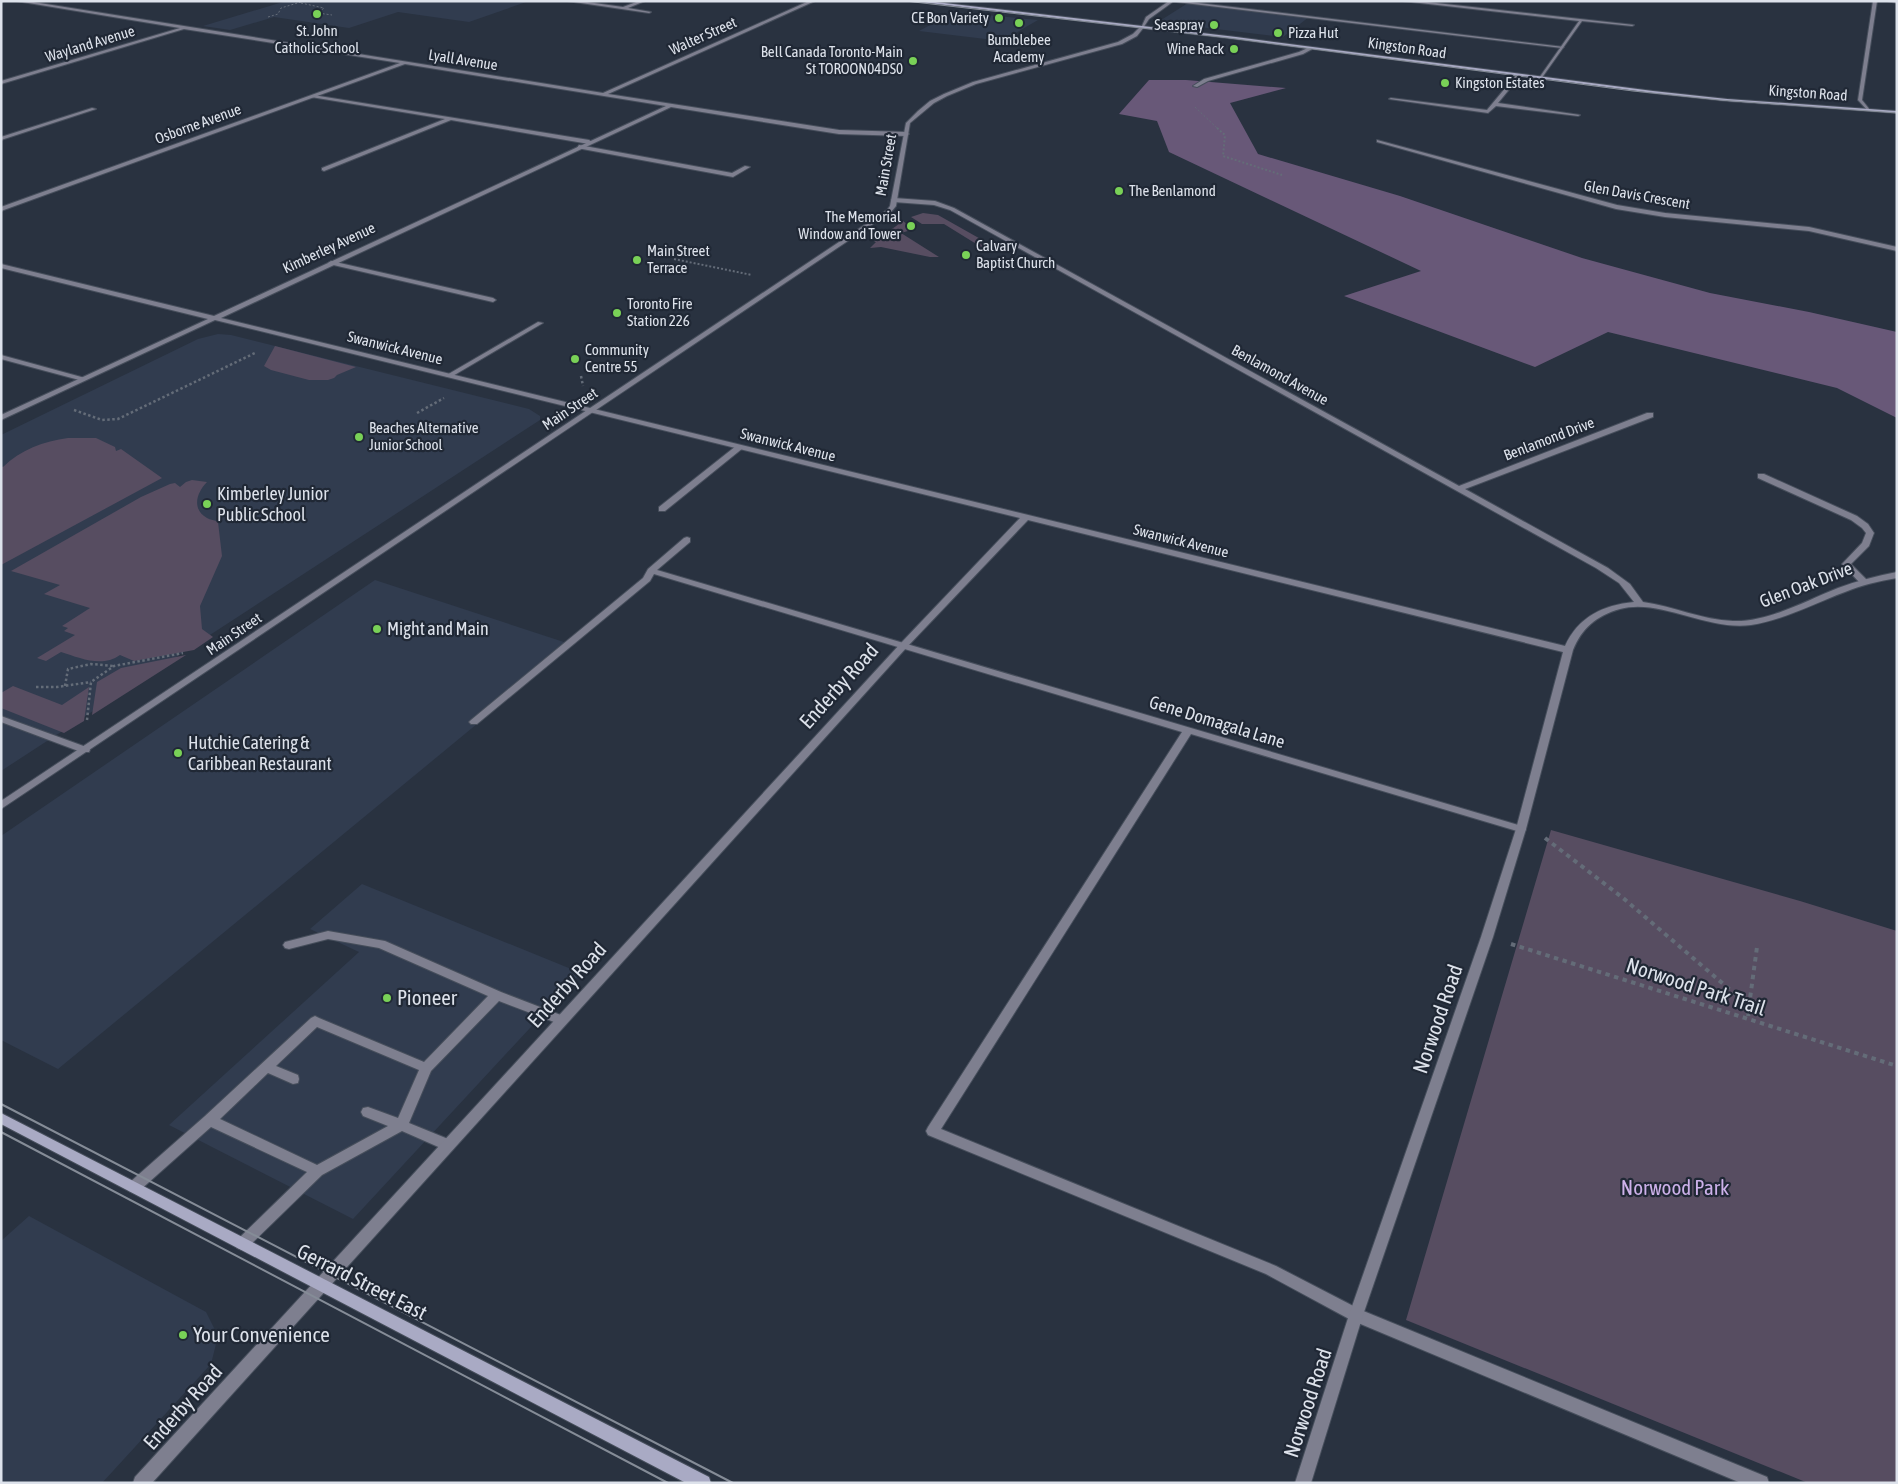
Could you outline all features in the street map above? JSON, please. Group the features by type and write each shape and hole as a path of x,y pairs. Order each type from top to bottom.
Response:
{"main road":[{"name":"Kingston Road","path":"914,1 1142,27 1519,76 1727,100 1897,112"},
{"name":"Gerrard Street East","path":"1,1118 703,1483"}],"street":[{"name":"Lyall Avenue","path":"18,1 839,132 906,134"},
{"path":"569,1 649,12"},
{"path":"623,9 643,1"},
{"name":"Walter Street","path":"604,94 813,1"},
{"path":"1171,1 1562,47"},
{"name":"Main Street","path":"1,806 889,211 894,200 908,123 916,113 955,89 1120,43 1135,35 1148,18 1171,1"},
{"path":"1404,1 1632,25"},
{"path":"1868,110 1860,100 1875,1"},
{"path":"1889,1 1897,2"},
{"path":"1541,78 1581,20"},
{"name":"Wayland Avenue","path":"1,83 186,28"},
{"path":"1195,86 1206,80 1302,53 1312,48"},
{"name":"Osborne Avenue","path":"1,209 404,63"},
{"path":"1391,99 1488,112 1519,76"},
{"path":"313,96 589,142"},
{"path":"1495,104 1578,115"},
{"name":"Kimberley Avenue","path":"1,418 670,105"},
{"path":"1,139 94,109"},
{"path":"324,169 451,119"},
{"name":"Glen Davis Crescent","path":"1379,141 1616,207 1665,215 1809,229 1897,249"},
{"path":"579,147 733,175 747,167"},
{"name":"Benlamond Avenue","path":"894,200 935,203 952,209 1599,566 1621,580 1633,592 1639,603"},
{"path":"331,263 493,300"},
{"name":"Swanwick Avenue","path":"1,266 1568,650"},
{"path":"449,376 540,323"},
{"path":"1,356 83,380"},
{"name":"Benlamond Drive","path":"1458,489 1650,414"},
{"path":"662,509 739,448"},
{"path":"1761,476 1854,518 1865,526 1870,533 1866,544 1846,564 1863,581"},
{"name":"Enderby Road","path":"141,1483 904,645 1025,518"},
{"path":"474,722 647,579 651,571 687,540"},
{"name":"Gene Domagala Lane","path":"651,571 1521,829"},
{"name":"Glen Oak Drive","path":"1639,603 1707,619 1749,623 1768,619 1863,581 1897,575"},
{"name":"Norwood Road","path":"1303,1483 1356,1315 1487,937 1521,829 1568,650 1576,632 1588,621 1603,612 1639,603"},
{"path":"1,719 85,750"},
{"path":"1188,731 933,1132 1271,1270 1356,1315 1761,1483"},
{"path":"289,945 328,935 381,944 497,995 562,1020"},
{"path":"242,1244 316,1171 401,1125 426,1068 497,995"},
{"path":"134,1187 210,1120 315,1021 426,1068"},
{"path":"266,1067 293,1079"},
{"path":"368,1112 448,1145"},
{"path":"210,1120 316,1171"}],"path":[{"path":"298,3 320,6 324,8 318,12 332,15"},
{"path":"1195,108 1225,135 1223,156 1282,174"},
{"path":"674,259 756,276"},
{"path":"70,408 102,420 118,419 257,352"},
{"path":"581,376 582,382"},
{"path":"418,413 451,394"},
{"path":"64,686 68,669 82,664 114,666 192,652"},
{"path":"36,687 64,686 91,682 114,666"},
{"path":"87,720 91,682"},
{"path":"1521,829 1542,836 1559,848 1623,898 1749,1006"},
{"name":"Norwood Park Trail","path":"1487,937 1897,1066"},
{"path":"1748,1019 1757,947"}],"shaded area":[{"name":"St. John Catholic School","path":"286,1 529,1 469,22 398,12 349,28 274,17 230,30 203,26"},
{"path":"1188,3 1309,17 1283,37 1158,22"},
{"path":"954,12 1038,20 1002,41 919,31"},
{"path":"1149,80 1186,80 1286,88 1230,103 1258,154 1400,196 1582,258 1710,293 1809,312 1897,332 1897,418 1837,388 1608,332 1535,367 1344,296 1421,271 1169,152 1157,121 1119,114"},
{"name":"Kimberley Junior Public School","path":"218,334 231,335 529,409 540,416 540,420 1,771 1,435 198,339"},
{"path":"375,580 573,645 58,1069 1,1040 1,836"},
{"path":"362,884 581,973 353,1219 169,1125 359,952 310,929"},
{"path":"29,1216 206,1312 218,1336 211,1364 102,1483 1,1483 1,1241"}],"green space":[{"path":"923,213 938,215 1000,250 991,252 944,224 922,224 911,217"},
{"path":"903,221 908,225 905,226 911,230 901,233 939,257 930,257 881,247 870,248 876,242 874,242"},
{"path":"275,346 356,367 328,380 309,380 271,370 264,366"},
{"path":"68,438 96,438 115,447 116,451 121,449 162,478 1,565 1,466 3,467 33,447 50,441"},
{"path":"192,480 207,482 198,495 197,505 202,514 208,519 218,522 222,556 200,606 202,629 213,637 194,650 134,661 120,655 106,661 91,661 61,652 46,661 37,658 75,635 64,631 68,628 62,626 90,608 44,594 60,585 11,571 141,497 170,484 175,483 180,487"},
{"path":"186,655 92,715 97,682 121,668"},
{"path":"13,686 62,705 89,687 84,721 64,733 1,708 1,693"},
{"name":"Norwood Park","path":"1551,830 1800,901 1897,931 1897,1483 1808,1483 1406,1320"}],"tram line":[{"path":"905,1 1229,38 1633,91 1720,100 1897,113"},
{"path":"1,1104 733,1483"},
{"path":"1,1132 668,1483"}],"place":[{"name":"St. John Catholic School","path":"317,14"},
{"name":"CE Bon Variety","path":"999,18"},
{"name":"Bumblebee Academy","path":"1019,23"},
{"name":"Seaspray","path":"1214,25"},
{"name":"Pizza Hut","path":"1278,33"},
{"name":"Wine Rack","path":"1234,49"},
{"name":"Bell Canada Toronto-Main St TOROON04DS0","path":"913,61"},
{"name":"Kingston Estates","path":"1445,83"},
{"name":"The Benlamond","path":"1119,191"},
{"name":"The Memorial Window and Tower","path":"911,226"},
{"name":"Calvary Baptist Church","path":"966,255"},
{"name":"Main Street Terrace","path":"637,260"},
{"name":"Toronto Fire Station 226","path":"617,313"},
{"name":"Community Centre 55","path":"575,359"},
{"name":"Beaches Alternative Junior School","path":"359,437"},
{"name":"Kimberley Junior Public School","path":"207,504"},
{"name":"Might and Main","path":"377,629"},
{"name":"Hutchie Catering & Caribbean Restaurant","path":"178,753"},
{"name":"Pioneer","path":"387,998"},
{"name":"Your Convenience","path":"183,1335"}]}
